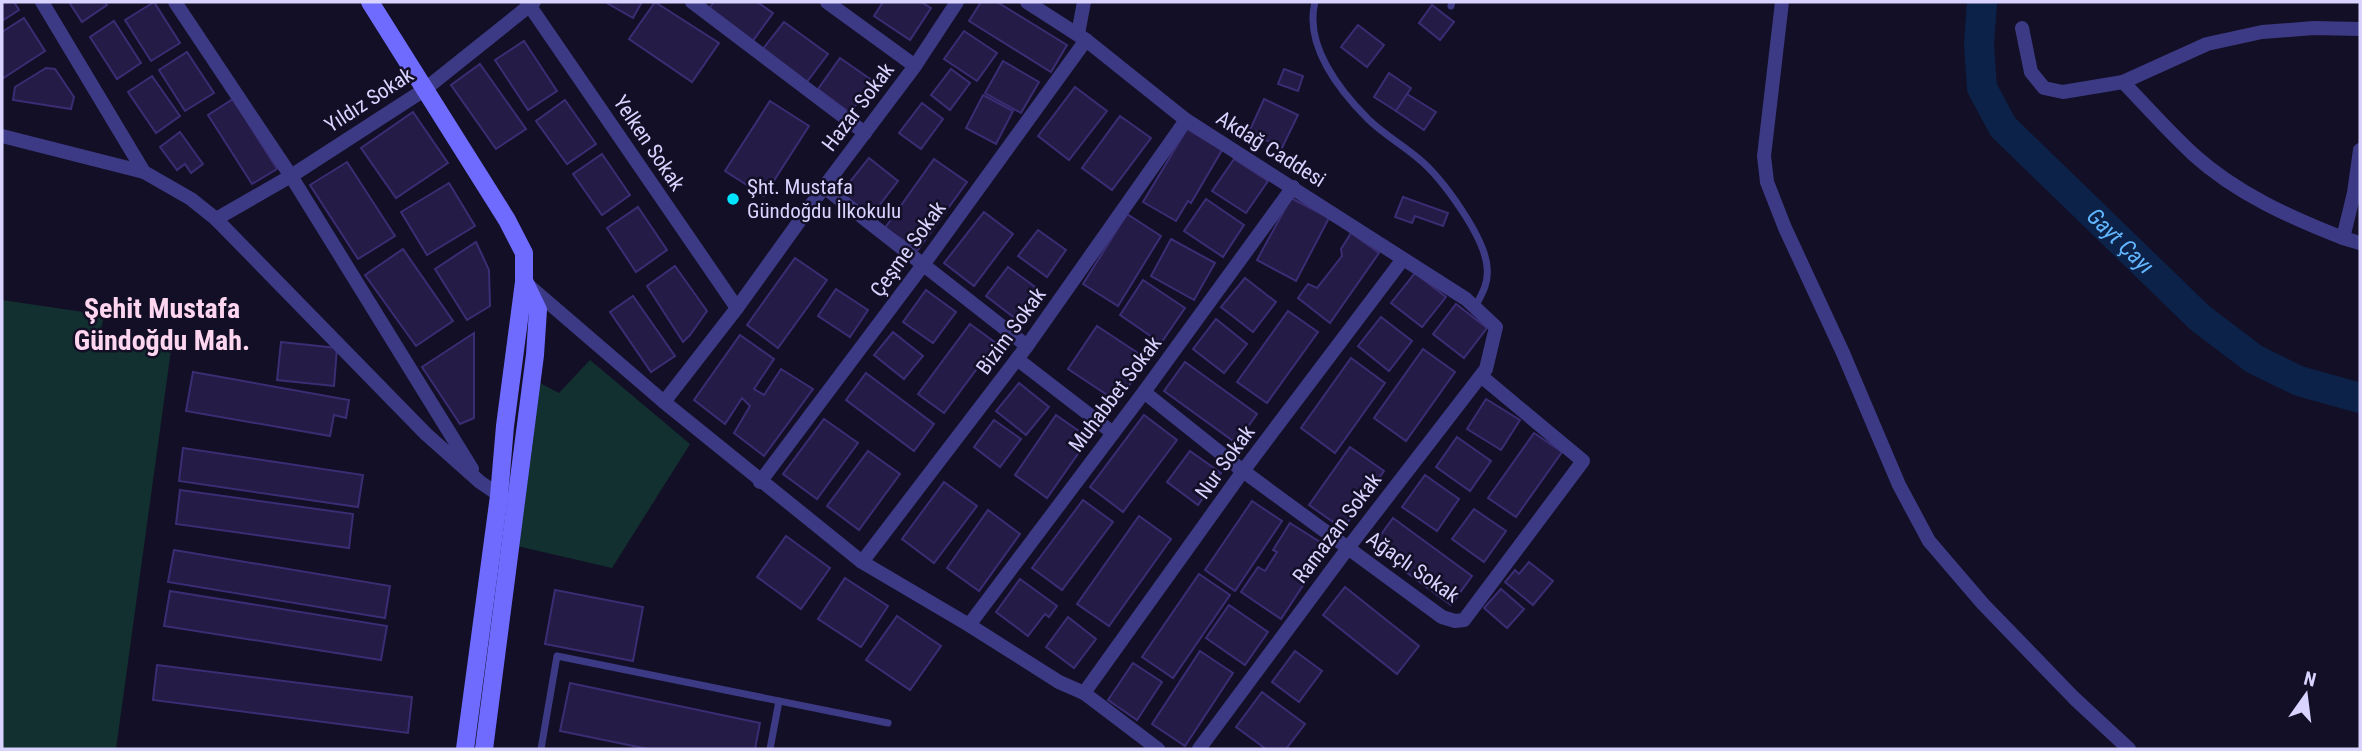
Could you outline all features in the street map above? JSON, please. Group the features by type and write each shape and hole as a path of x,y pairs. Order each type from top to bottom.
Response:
{"street":[{"path":"42,2 144,172"},
{"path":"175,2 291,176 480,482"},
{"path":"370,2 507,220 524,253 524,282 538,310 465,749"},
{"path":"692,2 864,133"},
{"path":"827,2 915,66"},
{"name":"Hazar Sokak","path":"664,402 737,308 915,66 957,2"},
{"name":"Akdağ Caddesi","path":"1027,2 1082,37 1186,120 1466,299 1496,327"},
{"path":"1082,37 1084,2"},
{"path":"1782,2 1764,156 1767,182 1899,485 1929,541 1983,604 2075,699 2129,749"},
{"name":"Yıldız Sokak","path":"216,219 291,176 424,90 530,3"},
{"name":"Yelken Sokak","path":"530,3 737,308"},
{"path":"2022,28 2031,72 2044,88 2055,91 2123,82 2207,44 2262,32 2314,28 2360,29"},
{"name":"Çeşme Sokak","path":"760,482 923,265 1082,37"},
{"path":"2123,82 2195,156 2223,177 2283,213 2360,243"},
{"name":"Bizim Sokak","path":"862,562 1027,346 1186,120"},
{"path":"2,136 144,172 191,199 216,219 426,435 480,482 507,501"},
{"path":"2343,238 2354,193 2360,150"},
{"path":"824,187 1027,346"},
{"name":"Muhabbet Sokak","path":"969,625 1144,392 1293,187"},
{"name":"Nur Sokak","path":"1084,693 1243,471 1403,259"},
{"path":"524,282 760,482 862,562 1059,682 1084,693 1158,749"},
{"name":"Ramazan Sokak","path":"1199,749 1348,548 1486,369 1496,327"},
{"path":"1017,359 1113,433"},
{"name":"Ağaçlı Sokak","path":"1144,392 1243,471 1442,617 1455,621 1464,620 1583,461 1481,376"},
{"path":"484,749 507,501"}],"lane":[{"path":"1315,2 1312,13 1315,41 1335,79 1369,120 1421,160 1452,195 1476,235 1487,265 1486,288 1475,308"},
{"path":"544,749 557,656 888,723"},
{"path":"770,749 779,701"}],"green space":[{"path":"2,300 104,315 100,336 171,350 116,749 2,749"},
{"path":"590,360 690,444 612,568 517,546 536,381 559,393"}],"building":[{"path":"2,2 14,2 19,10 2,21"},
{"path":"69,2 105,2 107,5 82,22"},
{"path":"154,2 180,43 151,61 125,20"},
{"path":"608,2 642,2 633,18"},
{"path":"655,2 719,43 692,82 629,39"},
{"path":"714,2 757,2 773,13 752,42 708,10"},
{"path":"883,2 921,2 931,8 910,40 874,16"},
{"path":"981,2 997,2 1067,45 1051,72 969,21"},
{"path":"1432,5 1454,22 1440,40 1419,23"},
{"path":"24,18 45,51 2,79 2,32"},
{"path":"114,21 141,63 117,79 90,37"},
{"path":"784,22 828,54 806,83 762,50"},
{"path":"1358,25 1384,45 1367,67 1341,47"},
{"path":"964,31 997,53 977,81 944,59"},
{"path":"524,41 557,91 528,110 495,60"},
{"path":"187,52 214,93 185,111 159,70"},
{"path":"840,58 873,81 850,113 818,89"},
{"path":"1003,61 1039,82 1021,113 985,93"},
{"path":"480,64 526,129 496,149 451,85"},
{"path":"46,68 55,69 74,97 71,109 13,100 15,87"},
{"path":"951,69 970,83 950,110 931,95"},
{"path":"1284,69 1303,76 1298,91 1278,84"},
{"path":"1389,73 1411,88 1396,111 1374,97"},
{"path":"152,76 180,116 156,133 128,92"},
{"path":"1075,87 1107,111 1069,160 1038,136"},
{"path":"1407,94 1436,112 1424,130 1396,111"},
{"path":"983,95 1013,111 996,144 966,128"},
{"path":"233,99 277,169 252,184 208,115"},
{"path":"1264,99 1298,115 1282,148 1249,132"},
{"path":"565,100 596,144 567,164 536,121"},
{"path":"770,101 809,126 764,196 725,171"},
{"path":"922,103 943,119 921,149 899,133"},
{"path":"413,112 448,163 396,198 361,148"},
{"path":"1120,116 1151,138 1112,190 1082,168"},
{"path":"1187,129 1222,150 1191,203 1188,201 1176,221 1143,202"},
{"path":"180,132 203,164 191,173 185,164 177,170 160,147"},
{"path":"602,154 630,195 602,215 573,174"},
{"path":"869,158 898,181 871,216 841,193"},
{"path":"934,159 967,182 918,250 885,228"},
{"path":"1234,159 1268,181 1246,213 1212,191"},
{"path":"347,162 395,236 358,259 310,185"},
{"path":"449,183 475,226 427,255 401,212"},
{"path":"1403,197 1448,213 1443,226 1415,216 1412,223 1395,217"},
{"path":"1291,198 1329,218 1296,281 1257,260"},
{"path":"1206,199 1244,225 1223,257 1184,231"},
{"path":"638,207 667,250 636,272 607,228"},
{"path":"984,212 1013,234 974,286 944,263"},
{"path":"1127,214 1161,236 1118,306 1083,284"},
{"path":"1038,230 1066,250 1047,277 1018,256"},
{"path":"1351,233 1379,253 1330,323 1298,298 1308,284 1317,288 1342,256 1341,249"},
{"path":"1171,239 1215,263 1194,300 1151,276"},
{"path":"476,242 489,270 490,306 467,320 435,269"},
{"path":"403,249 453,321 416,346 365,275"},
{"path":"795,258 827,280 778,348 747,325"},
{"path":"675,266 707,311 683,342 647,286"},
{"path":"1008,267 1038,289 1016,319 986,296"},
{"path":"1415,273 1446,297 1422,327 1391,303"},
{"path":"1245,278 1276,302 1253,332 1221,307"},
{"path":"1143,280 1185,308 1161,343 1120,315"},
{"path":"836,289 868,310 850,337 818,316"},
{"path":"926,290 956,312 933,343 903,322"},
{"path":"633,296 675,356 651,372 610,312"},
{"path":"1456,304 1487,328 1464,358 1433,334"},
{"path":"1288,311 1318,332 1267,403 1237,382"},
{"path":"1381,317 1412,341 1389,371 1358,346"},
{"path":"1216,319 1247,344 1224,373 1193,349"},
{"path":"970,324 996,343 944,413 918,394"},
{"path":"1097,326 1147,359 1118,402 1068,369"},
{"path":"893,332 923,356 904,379 874,355"},
{"path":"474,333 474,418 460,424 422,367"},
{"path":"740,335 774,359 754,389 764,395 781,369 813,389 764,456 734,433 750,406 742,398 725,424 694,400"},
{"path":"281,342 337,348 334,386 277,380"},
{"path":"1423,349 1455,372 1406,441 1374,418"},
{"path":"1351,358 1385,383 1335,453 1301,428"},
{"path":"1185,362 1257,414 1236,443 1164,391"},
{"path":"193,372 349,400 346,418 334,415 330,436 186,411"},
{"path":"866,373 934,424 914,451 846,400"},
{"path":"1019,383 1049,407 1026,435 996,411"},
{"path":"1486,399 1520,420 1501,450 1467,429"},
{"path":"1056,415 1089,438 1047,498 1015,475"},
{"path":"1144,415 1177,440 1123,512 1090,487"},
{"path":"824,419 858,443 817,499 783,474"},
{"path":"994,420 1021,439 1000,467 974,447"},
{"path":"1534,433 1562,452 1516,517 1488,498"},
{"path":"1457,437 1491,461 1470,491 1436,467"},
{"path":"1350,447 1384,471 1343,529 1309,505"},
{"path":"183,448 363,475 358,507 179,481"},
{"path":"868,451 900,474 859,530 827,506"},
{"path":"1190,451 1221,473 1198,505 1167,482"},
{"path":"1425,475 1459,499 1437,531 1402,507"},
{"path":"944,482 977,506 934,563 902,539"},
{"path":"180,490 353,514 349,548 176,524"},
{"path":"1083,500 1113,522 1062,590 1032,568"},
{"path":"1252,501 1282,521 1235,591 1205,570"},
{"path":"1474,509 1506,531 1484,562 1452,539"},
{"path":"988,510 1020,534 979,591 947,568"},
{"path":"1139,516 1171,539 1109,626 1077,604"},
{"path":"1393,518 1472,576 1451,605 1372,547"},
{"path":"1290,523 1328,547 1281,619 1241,592 1258,567 1265,571 1277,552 1273,550"},
{"path":"786,536 830,568 801,609 757,577"},
{"path":"174,550 390,586 385,618 168,582"},
{"path":"1529,562 1553,581 1533,605 1505,582 1515,570 1519,574"},
{"path":"1199,574 1230,595 1173,678 1142,657"},
{"path":"845,578 888,606 861,647 818,619"},
{"path":"1020,579 1057,606 1049,617 1045,614 1028,636 996,612"},
{"path":"1345,587 1419,646 1397,674 1323,615"},
{"path":"1501,589 1524,609 1507,628 1484,608"},
{"path":"555,590 643,607 633,661 545,644"},
{"path":"170,591 387,626 381,660 164,626"},
{"path":"1229,605 1268,632 1245,665 1206,638"},
{"path":"897,616 941,646 910,690 866,660"},
{"path":"1068,617 1096,639 1074,668 1046,647"},
{"path":"1200,651 1233,673 1185,746 1152,724"},
{"path":"1295,651 1322,671 1299,702 1272,682"},
{"path":"1133,663 1162,682 1137,720 1108,700"},
{"path":"157,665 412,697 408,733 153,700"},
{"path":"570,683 760,723 755,749 648,749 560,731"},
{"path":"1262,692 1305,724 1286,749 1266,749 1236,727"}],"waterway":[{"name":"Gayt Çayı","path":"1982,2 1979,44 1982,88 2003,127 2200,318 2254,359 2299,381 2360,398"}],"place":[{"name":"Şht. Mustafa Gündoğdu İlkokulu","path":"733,199"}],"district":[{"name":"Şehit Mustafa Gündoğdu Mah.","path":"162,324"}]}
